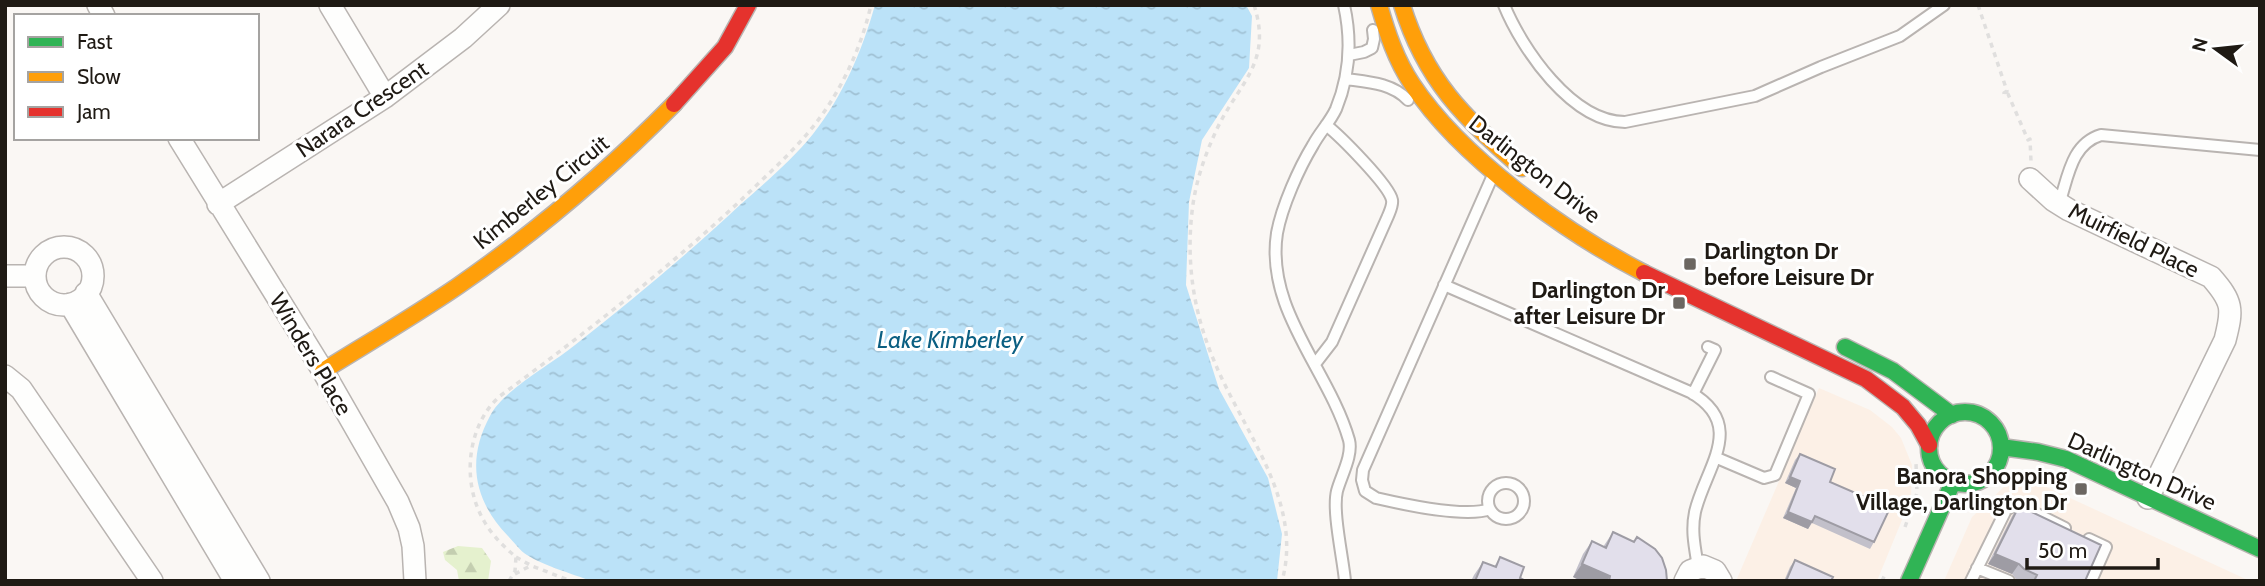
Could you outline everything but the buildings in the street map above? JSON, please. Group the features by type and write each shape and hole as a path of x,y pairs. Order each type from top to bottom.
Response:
{"street":[{"path":"330,5 385,97"},
{"name":"Narara Crescent","path":"218,204 385,97 463,38 499,5"},
{"name":"Kimberley Circuit","path":"323,372 474,275 549,218 626,154 716,60 733,36 748,5"},
{"name":"Darlington Drive","path":"1379,5 1398,62 1410,83 1437,118 1466,147 1555,220 1623,262 1833,362 1881,389 1906,409 1929,444"},
{"name":"Darlington Drive","path":"1402,5 1409,34 1430,74 1449,99 1495,145 1535,179"},
{"name":"Winders Place","path":"179,140 323,372 398,502 413,546 415,581"},
{"name":"Muirfield Place","path":"2030,179 2059,204 2211,277 2227,295 2230,318 2225,340 2148,498"},
{"path":"74,241 90,263 92,282 78,298 55,303 38,290 34,276 38,262 46,253 74,241"},
{"path":"5,276 34,276"},
{"path":"78,298 235,581"},
{"path":"78,298 259,581"},
{"path":"1835,342 1893,371 1952,415"},
{"path":"5,376 21,389 152,581"},
{"path":"1970,413 1989,421 1995,428 2001,447 2000,459 1986,478 1964,485 1944,478 1932,464 1929,444 1936,427 1952,415 1970,413"},
{"name":"Darlington Drive","path":"2001,447 2066,459 2260,549"},
{"path":"1909,581 1953,482"},
{"path":"1692,574 1711,568 1721,581"}],"lane":[{"path":"1344,5 1349,29 1346,79 1336,110 1313,144 1287,201 1278,229 1276,249 1277,274 1283,297 1350,443 1336,496 1345,581"},
{"path":"1349,54 1372,48 1374,38 1370,18 1371,5"},
{"path":"1504,5 1525,46 1556,84 1593,113 1618,122 1643,120 1755,96 1821,66 1900,36 1944,5"},
{"path":"1346,79 1392,88 1419,110 1437,118"},
{"path":"1315,364 1332,342 1392,202 1388,192 1363,162 1326,125"},
{"path":"2059,204 2077,151 2091,138 2101,135 2260,150"},
{"path":"1490,509 1469,512 1381,499 1372,496 1363,488 1363,470 1495,172"},
{"path":"1444,285 1693,394 1708,406 1718,421 1720,435 1717,458 1698,502 1693,525 1692,574"},
{"path":"1693,394 1715,350 1709,347"},
{"path":"1717,458 1764,478 1775,475 1809,394 1771,377"},
{"path":"1971,581 2006,510 2015,505 2070,531"},
{"path":"2082,536 2106,547 2091,581"},
{"path":"1977,568 2009,581"}],"path":[{"path":"572,581 516,557 482,519 470,470 475,435 486,411 500,396 599,323 663,271 791,151 817,121 841,84 855,56 871,5"},
{"path":"1254,5 1260,33 1257,60 1216,131 1197,181 1192,211 1191,273 1196,305 1214,363 1277,491 1287,536 1282,581"},
{"path":"1979,5 2007,91 2005,96 2008,94 2032,146"},
{"path":"510,579 516,557"},
{"path":"510,579 518,571 532,566"}],"shaded area":[{"path":"1819,388 1870,410 1892,427 1901,438 1912,465 1911,498 1877,581 1736,581"},
{"path":"2031,480 2250,581 1944,581 1972,517 2008,483"}],"green space":[{"path":"458,546 482,548 491,561 488,581 459,581 457,570 445,560 443,552"}],"water":[{"name":"Lake Kimberley","path":"875,5 1246,5 1252,16 1249,68 1202,140 1189,202 1186,285 1219,389 1268,478 1282,534 1277,581 591,581 533,559 519,549 496,523 481,494 476,464 482,432 496,406 660,276 796,153 824,119 842,89 858,56"}],"traffic: fast":[{"path":"1845,347 1893,371 1952,415"},
{"path":"1965,412 1985,418 1995,428 2001,448 1995,468 1985,478 1965,484 1945,478 1935,468 1929,448 1935,428 1945,418 1965,412"},
{"path":"2001,447 2066,459 2260,549"},
{"path":"1909,581 1953,482"}],"traffic: slow":[{"path":"1379,5 1392,46 1406,75 1458,139 1549,215 1644,273"},
{"path":"1402,5 1422,55 1449,96 1482,132 1522,168"},
{"path":"323,371 441,297 543,223 623,154 674,104"}],"traffic: jam":[{"path":"674,104 725,47 748,5"},
{"path":"1644,273 1866,379 1903,407 1918,425 1929,445"}],"place":[{"name":"Darlington Dr before Leisure Dr","path":"1690,264"},
{"name":"Darlington Dr after Leisure Dr","path":"1679,303"},
{"name":"Banora Shopping Village, Darlington Dr","path":"2081,489"}]}
